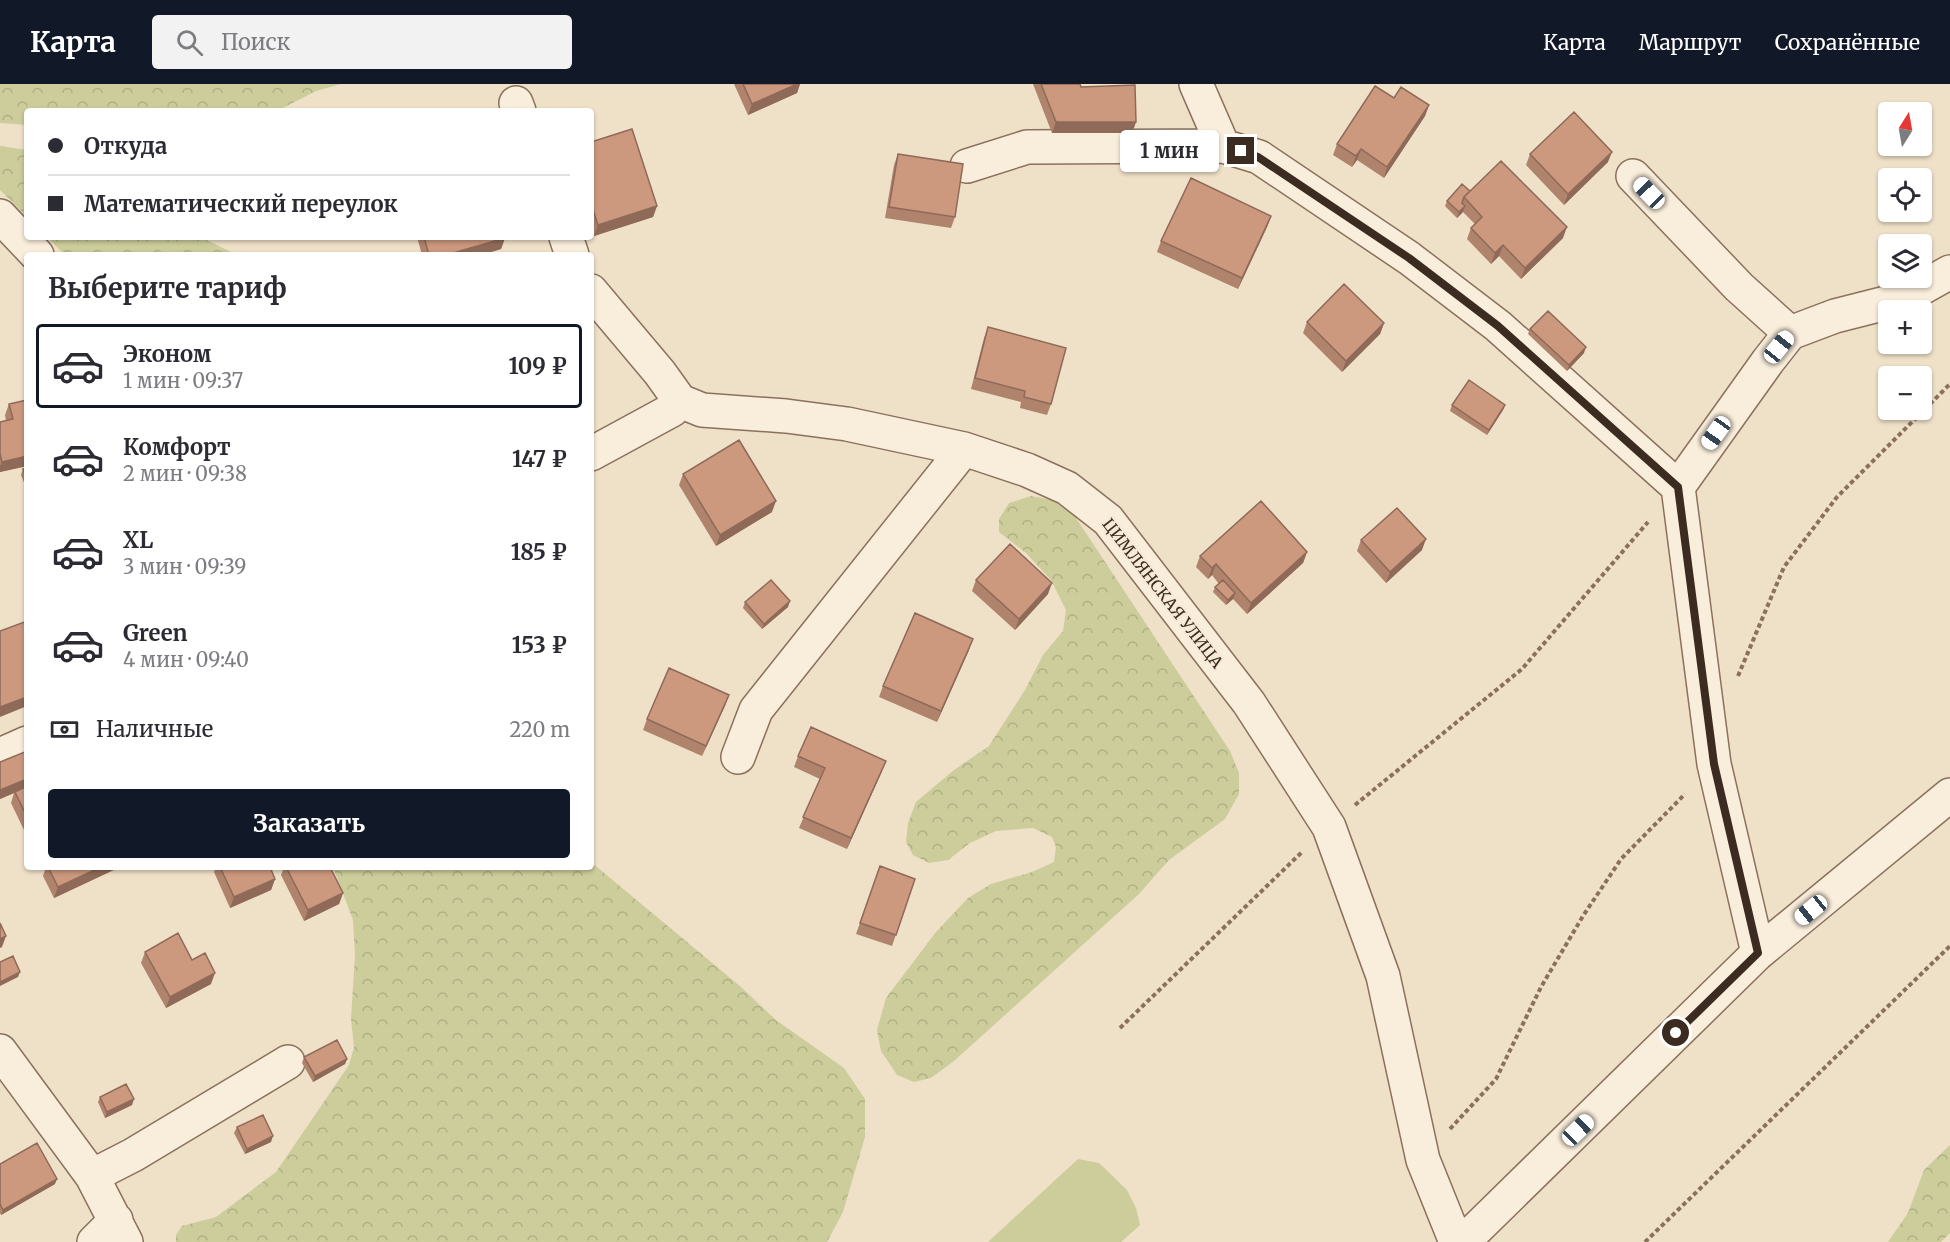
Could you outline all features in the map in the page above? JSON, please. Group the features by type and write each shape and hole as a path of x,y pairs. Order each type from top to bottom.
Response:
{"street":[{"path":"1196,84 1223,146"},
{"path":"967,166 1028,147 1223,146 1258,157 1409,258 1498,326 1678,487 1714,764 1758,953"},
{"path":"1633,176 1739,286 1790,333"},
{"path":"0,216 34,252"},
{"path":"1678,487 1790,333 1835,316 1902,299 1950,272"},
{"path":"594,295 660,373 680,401 672,410 594,452"},
{"name":"ЦИМЛЯНСКАЯ УЛИЦА","path":"680,401 702,410 786,416 847,424 964,449 1027,470 1067,488 1108,520 1249,703 1329,827 1383,976 1422,1160 1456,1242"},
{"path":"738,757 756,710 964,449"},
{"path":"0,755 24,744"},
{"path":"1463,1242 1758,953 1950,795"},
{"path":"0,1051 92,1176 112,1235"},
{"path":"92,1176 133,1155 288,1062"}],"path":[{"path":"1120,1028 1329,827 1522,669 1678,487"},
{"path":"1645,1242 1950,946"}],"green space":[{"path":"0,84 341,84 316,91 283,108 24,108 24,125 0,123"},
{"path":"0,146 24,150 24,214 0,190"},
{"path":"50,240 207,240 231,252 62,252"},
{"path":"1031,496 1052,500 1074,515 1230,751 1239,773 1239,794 1225,819 1169,860 1139,894 954,1061 931,1078 914,1082 897,1075 881,1051 877,1030 886,998 936,932 968,898 991,884 1032,872 1054,862 1056,847 1052,837 1033,828 996,831 970,843 948,860 929,863 913,855 906,842 908,823 916,802 954,770 989,746 1025,690 1043,655 1063,631 1066,610 1051,580 1026,553 999,532 999,519 1009,503"},
{"path":"594,864 741,987 776,1020 844,1068 865,1099 865,1137 843,1212 827,1242 176,1242 176,1235 182,1226 216,1217 276,1172 349,1065 354,1047 351,1019 355,955 353,920 334,870 594,870"},
{"path":"1950,1145 1950,1233 1941,1242 1888,1242 1908,1213 1924,1170"},
{"path":"1078,1159 1099,1163 1127,1190 1136,1208 1140,1225 1121,1242 988,1242"}],"building":[{"path":"743,84 797,84 752,104"},
{"path":"1041,84 1080,84 1081,87 1135,85 1136,122 1056,122"},
{"path":"1375,86 1394,98 1401,87 1429,105 1387,167 1361,149 1356,156 1337,144"},
{"path":"1574,112 1612,152 1568,194 1530,154"},
{"path":"632,129 657,206 598,225 594,213 594,141"},
{"path":"898,154 963,164 955,217 889,207"},
{"path":"1501,161 1567,227 1525,268 1503,245 1495,253 1471,228 1482,217 1464,197"},
{"path":"1191,178 1271,216 1242,278 1161,241"},
{"path":"1462,184 1470,191 1462,203 1465,206 1459,212 1447,201"},
{"path":"425,240 498,240 456,252 428,252"},
{"path":"1344,284 1384,323 1346,361 1307,322"},
{"path":"1548,311 1586,347 1569,365 1530,329"},
{"path":"988,327 1066,348 1051,404 1024,397 1025,391 975,378"},
{"path":"1469,380 1505,405 1489,430 1452,405"},
{"path":"24,401 24,457 2,462 0,422 13,419 9,404"},
{"path":"739,440 776,501 720,535 683,474"},
{"path":"1261,501 1307,552 1251,603 1216,564 1212,568 1200,556"},
{"path":"1397,508 1426,539 1390,572 1361,540"},
{"path":"1010,544 1052,583 1019,619 976,580"},
{"path":"771,580 790,601 764,624 745,602"},
{"path":"1223,580 1235,593 1228,600 1215,587"},
{"path":"915,613 973,639 941,711 883,686"},
{"path":"24,622 24,698 0,707 0,631"},
{"path":"669,668 729,695 706,746 647,719"},
{"path":"811,727 886,761 851,838 803,817 825,768 798,756"},
{"path":"24,752 24,780 0,790 0,762"},
{"path":"24,788 24,811 15,792"},
{"path":"880,866 915,879 896,935 860,923"},
{"path":"50,870 95,870 58,887"},
{"path":"221,870 271,870 275,879 234,897"},
{"path":"288,870 332,870 343,893 308,910"},
{"path":"0,923 6,936 0,939"},
{"path":"178,933 192,960 205,953 215,973 170,997 145,952"},
{"path":"13,956 20,972 0,982 0,962"},
{"path":"337,1040 347,1059 315,1076 304,1057"},
{"path":"126,1084 134,1099 107,1112 100,1097"},
{"path":"263,1115 273,1136 247,1149 237,1127"},
{"path":"37,1143 57,1179 3,1210 0,1204 0,1164"}],"route":[{"path":"1241,151 1258,157 1409,258 1498,326 1678,487 1714,764 1758,953 1676,1033"}]}
